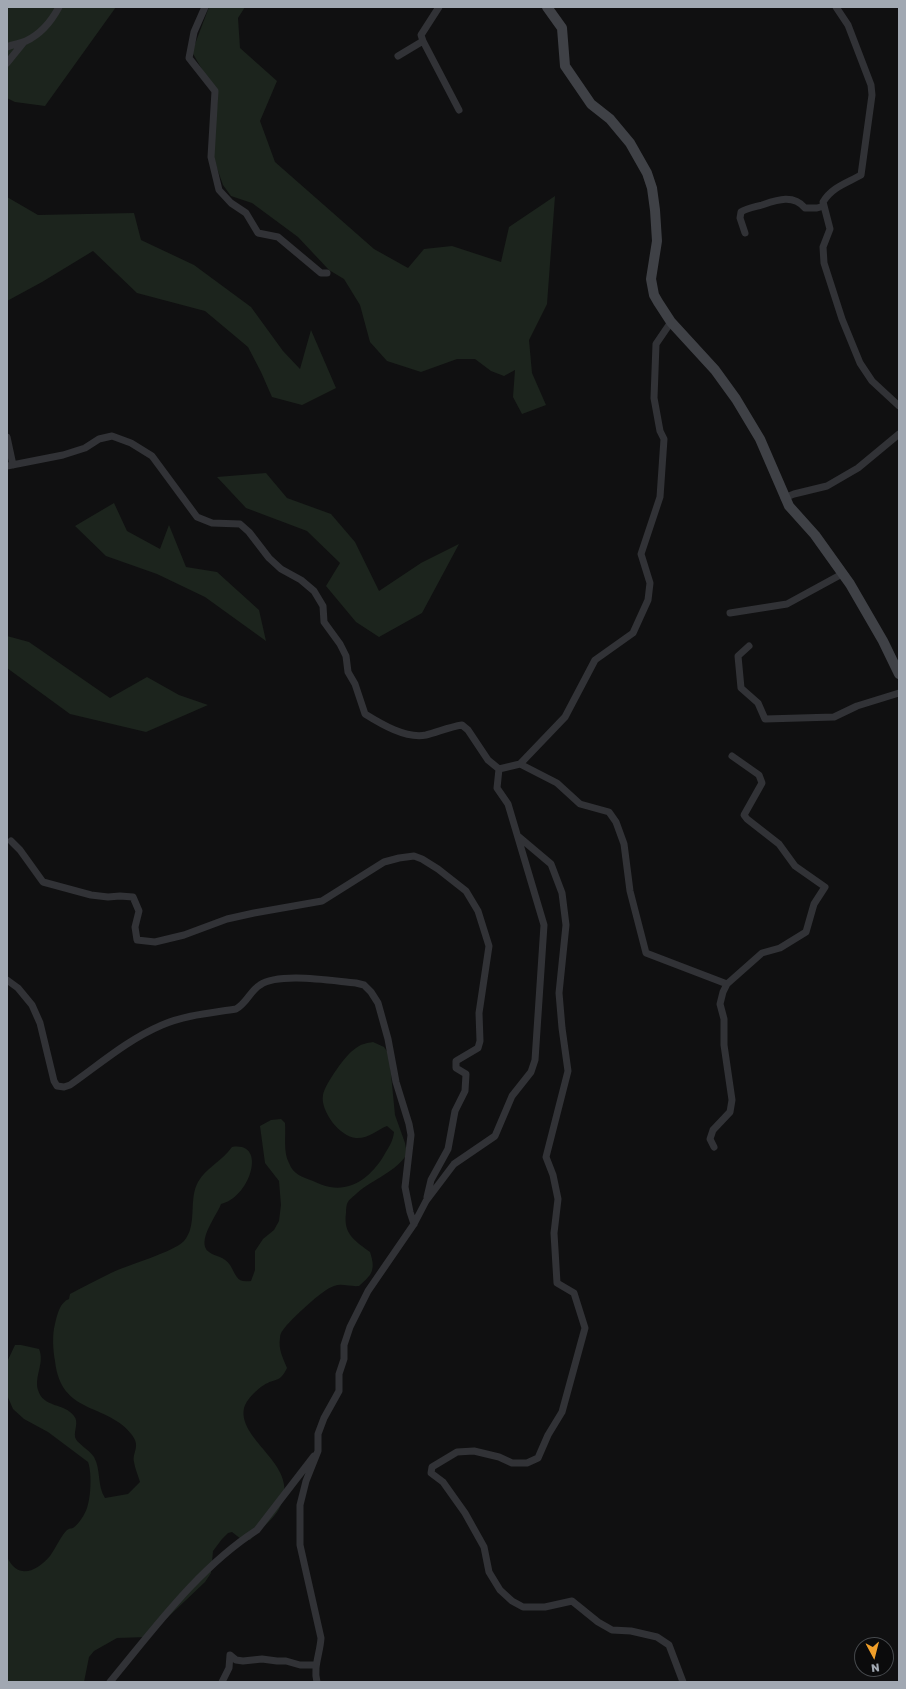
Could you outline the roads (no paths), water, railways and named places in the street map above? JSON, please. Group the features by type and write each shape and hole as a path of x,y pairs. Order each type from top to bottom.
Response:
{"street":[{"path":"7,47 24,42 40,32 52,21 59,7"},
{"path":"205,7 194,32 189,58 215,91 211,157 219,190 231,203 246,213 258,233 278,237 321,273 327,273"},
{"path":"439,7 421,35 422,41 459,110"},
{"path":"547,7 562,28 565,66 591,104 610,119 630,143 647,173 652,188 656,210 657,241 651,279 654,295 671,322 715,370 736,399 760,439 784,498 814,535 858,595 899,674"},
{"path":"836,7 848,25 871,85 872,95 861,175 838,186 828,194 823,202 830,229 823,247 824,262 842,319 860,363 872,381 899,406"},
{"path":"398,56 422,41"},
{"path":"7,63 24,42"},
{"path":"745,233 740,218 741,212 746,209 773,200 781,199 793,200 801,203 805,208 817,208 824,206"},
{"path":"499,769 520,764 565,717 595,660 633,633 648,600 650,583 641,554 660,497 664,439 660,430 654,398 656,344 671,322"},
{"path":"784,498 826,486 858,468 899,434"},
{"path":"7,437 10,466 63,455 85,448 99,439 112,436 131,443 152,456 197,517 212,523 240,524 249,532 269,558 281,569 301,580 314,591 322,606 324,622 340,644 346,656 348,672 355,684 365,714 387,726 410,734 424,735 462,725 468,730 488,760 499,769"},
{"path":"730,613 787,604 842,574"},
{"path":"749,646 738,656 741,688 758,703 765,719 834,717 856,706 899,693"},
{"path":"714,1147 710,1139 713,1130 730,1112 732,1100 732,1090 724,1046 724,1019 720,1004 723,992 727,984 762,953 780,948 806,932 814,904 825,887 795,866 779,844 744,815 762,783 759,775 732,756"},
{"path":"520,764 557,783 580,804 609,812 616,822 624,844 630,891 646,953 727,984"},
{"path":"317,1682 315,1665 320,1653 321,1638 300,1545 300,1504 306,1481 318,1451 318,1434 324,1418 339,1391 340,1374 344,1359 344,1344 350,1327 368,1291 414,1224 426,1201 454,1164 495,1136 512,1096 531,1072 535,1060 544,925 508,804 497,788 499,769"},
{"path":"518,836 551,864 562,893 566,925 559,993 568,1071 546,1157 553,1174 558,1199 554,1233 557,1283 574,1293 585,1328 562,1412 548,1435 538,1458 527,1463 512,1463 499,1457 474,1451 457,1452 432,1466 431,1473 443,1482 465,1513 484,1547 489,1572 500,1590 512,1601 523,1607 545,1607 572,1601 598,1622 612,1630 631,1631 657,1637 669,1645 683,1682"},
{"path":"11,841 20,850 43,882 91,895 133,897 139,911 135,927 137,940 155,942 184,935 227,919 322,901 384,862 399,858 414,856 422,859 438,869 466,891 478,911 489,946 479,1013 480,1041 478,1048 456,1061 456,1068 466,1074 465,1092 455,1111 448,1149 431,1180 426,1201"},
{"path":"7,980 18,988 32,1005 40,1023 54,1081 57,1086 64,1087 80,1078 117,1049 161,1025 186,1017 236,1009 243,1005 260,985 273,979 290,978 356,983 364,985 371,992 378,1003 388,1039 396,1082 411,1135 405,1187 414,1224"},
{"path":"110,1682 191,1585 246,1537 257,1530 318,1451"},
{"path":"222,1682 229,1668 230,1655 236,1660 243,1661 262,1659 315,1665"}]}
